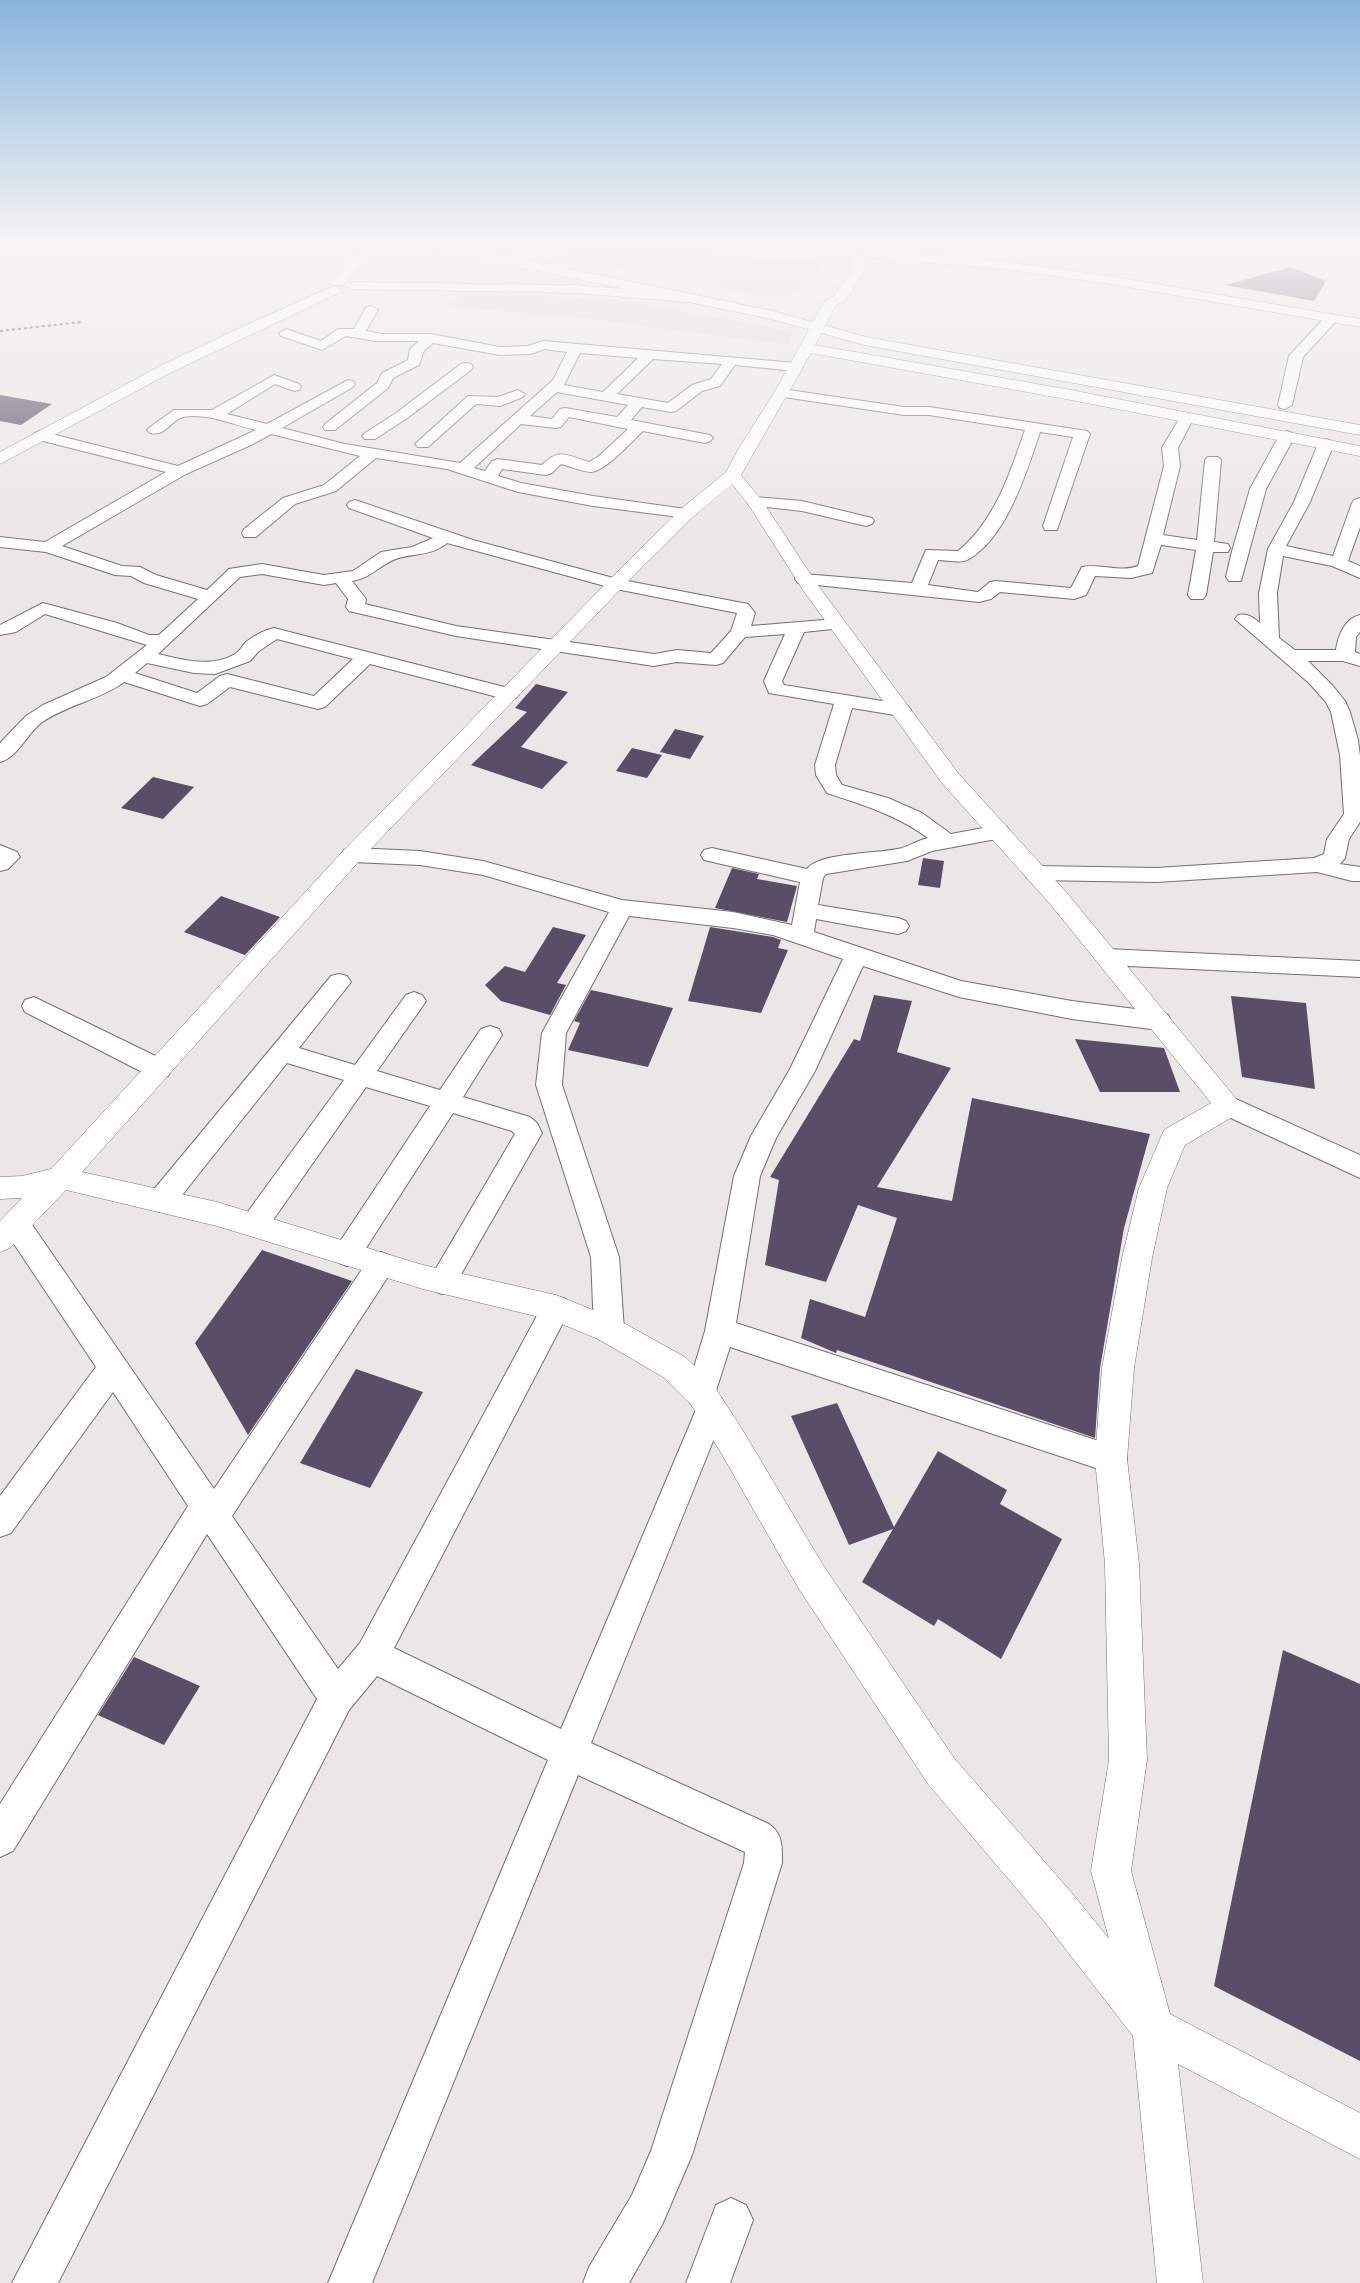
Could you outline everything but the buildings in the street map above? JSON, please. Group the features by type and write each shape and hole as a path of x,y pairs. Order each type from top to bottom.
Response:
{"street":[{"path":"0,458 205,349"},
{"path":"419,349 414,362 388,376 383,385 372,392 346,416 327,426 370,436 422,444"},
{"path":"442,352 446,349"},
{"path":"499,349 507,351 537,349"},
{"path":"566,349 600,350 649,356 732,360 801,357 1187,417 1360,451"},
{"path":"338,1698 114,1368 8,1232 60,1178 352,855 687,513 733,475 747,448 782,393 805,349"},
{"path":"911,349 1360,430"},
{"path":"968,349 1360,418"},
{"path":"1285,405 1296,356 1303,349"},
{"path":"462,469 554,388 575,350"},
{"path":"606,397 649,356"},
{"path":"554,388 671,408 684,396 706,383 715,383 732,360"},
{"path":"370,436 401,416 466,367"},
{"path":"214,415 274,379 294,386"},
{"path":"48,548 180,471 246,442 348,384"},
{"path":"782,393 904,411 929,411 1078,433 1083,436 1051,526"},
{"path":"412,460 422,444 473,399 500,402 518,394"},
{"path":"621,422 638,403"},
{"path":"518,420 556,424 565,412 705,438"},
{"path":"155,430 179,413 207,413 344,449 462,469 518,487 593,502 687,513"},
{"path":"804,579 918,589 979,597 985,595 996,586 1074,594 1080,591 1088,571 1129,574 1146,569 1172,466 1170,448 1187,417"},
{"path":"489,478 498,464 546,470 558,458 591,467 604,459 640,426"},
{"path":"918,589 932,554 962,556 992,525 1020,466 1034,427"},
{"path":"40,436 180,471"},
{"path":"1236,578 1240,551 1258,489 1287,436"},
{"path":"1270,641 1268,593 1276,549 1302,502 1326,444"},
{"path":"250,533 289,502 330,488 372,454"},
{"path":"1197,595 1205,546 1214,460"},
{"path":"733,475 755,502 804,579 836,624 950,778 1036,873 1229,1106 1360,1167"},
{"path":"755,502 802,506 866,522"},
{"path":"1337,562 1341,558 1360,503"},
{"path":"341,578 357,599 355,607 456,631 654,660 677,656 711,660 719,657 740,632 746,613 742,608 616,584 445,536 355,505"},
{"path":"0,756 33,720 50,709 121,675 164,641 235,573 262,569 324,580 341,578 358,575 387,556 416,551 435,544 445,536"},
{"path":"1155,539 1240,551"},
{"path":"0,542 48,548 121,571 134,571 150,579 211,597"},
{"path":"1276,549 1337,562 1360,573"},
{"path":"0,630 10,628 43,608 111,627 147,640 164,641"},
{"path":"1244,619 1311,675 1336,702 1346,732 1358,814 1338,839 1334,858 1317,865"},
{"path":"1288,656 1352,657 1347,636 1360,620"},
{"path":"740,632 836,624"},
{"path":"797,628 773,681 773,686 776,690 901,710"},
{"path":"144,657 194,667 215,668 243,657 252,647 274,633 508,694"},
{"path":"121,675 200,700 227,680 318,703 366,657"},
{"path":"844,702 825,765 829,782 834,789 881,803 915,818 946,841"},
{"path":"802,935 812,877 818,869 824,866 907,854 928,845 999,832"},
{"path":"0,852 9,857 0,864"},
{"path":"352,855 420,858 482,868 622,908 733,920 776,928 802,935 856,956 959,989 1072,1010 1159,1022"},
{"path":"712,855 812,877"},
{"path":"1036,873 1156,876 1317,865 1352,874 1360,874"},
{"path":"609,1330 606,1257 549,1085 554,1033 622,908"},
{"path":"805,910 898,926"},
{"path":"350,2283 570,1752 706,1401 743,1195 750,1167 764,1136 802,1071 856,956"},
{"path":"1107,957 1360,969"},
{"path":"161,1201 338,982"},
{"path":"254,1225 414,1001"},
{"path":"34,1006 159,1069"},
{"path":"346,1254 490,1034"},
{"path":"281,1052 526,1127 529,1134 442,1282"},
{"path":"1180,2283 1153,2028 1111,1871 1128,1760 1122,1564 1111,1459 1118,1368 1137,1258 1153,1188 1174,1138 1200,1121 1229,1106"},
{"path":"0,1188 22,1187 60,1178 217,1214 442,1282 556,1308 609,1330 674,1367 706,1401 811,1577 941,1771 1057,1906 1153,2028 1360,2137"},
{"path":"0,1838 210,1510 381,1264"},
{"path":"34,2283 338,1698 372,1655 556,1308"},
{"path":"720,1331 1111,1459"},
{"path":"0,1522 114,1368"},
{"path":"372,1655 570,1752 756,1836 764,1844 765,1851 671,2155 647,2210 605,2283"},
{"path":"708,2283 731,2220"}]}
